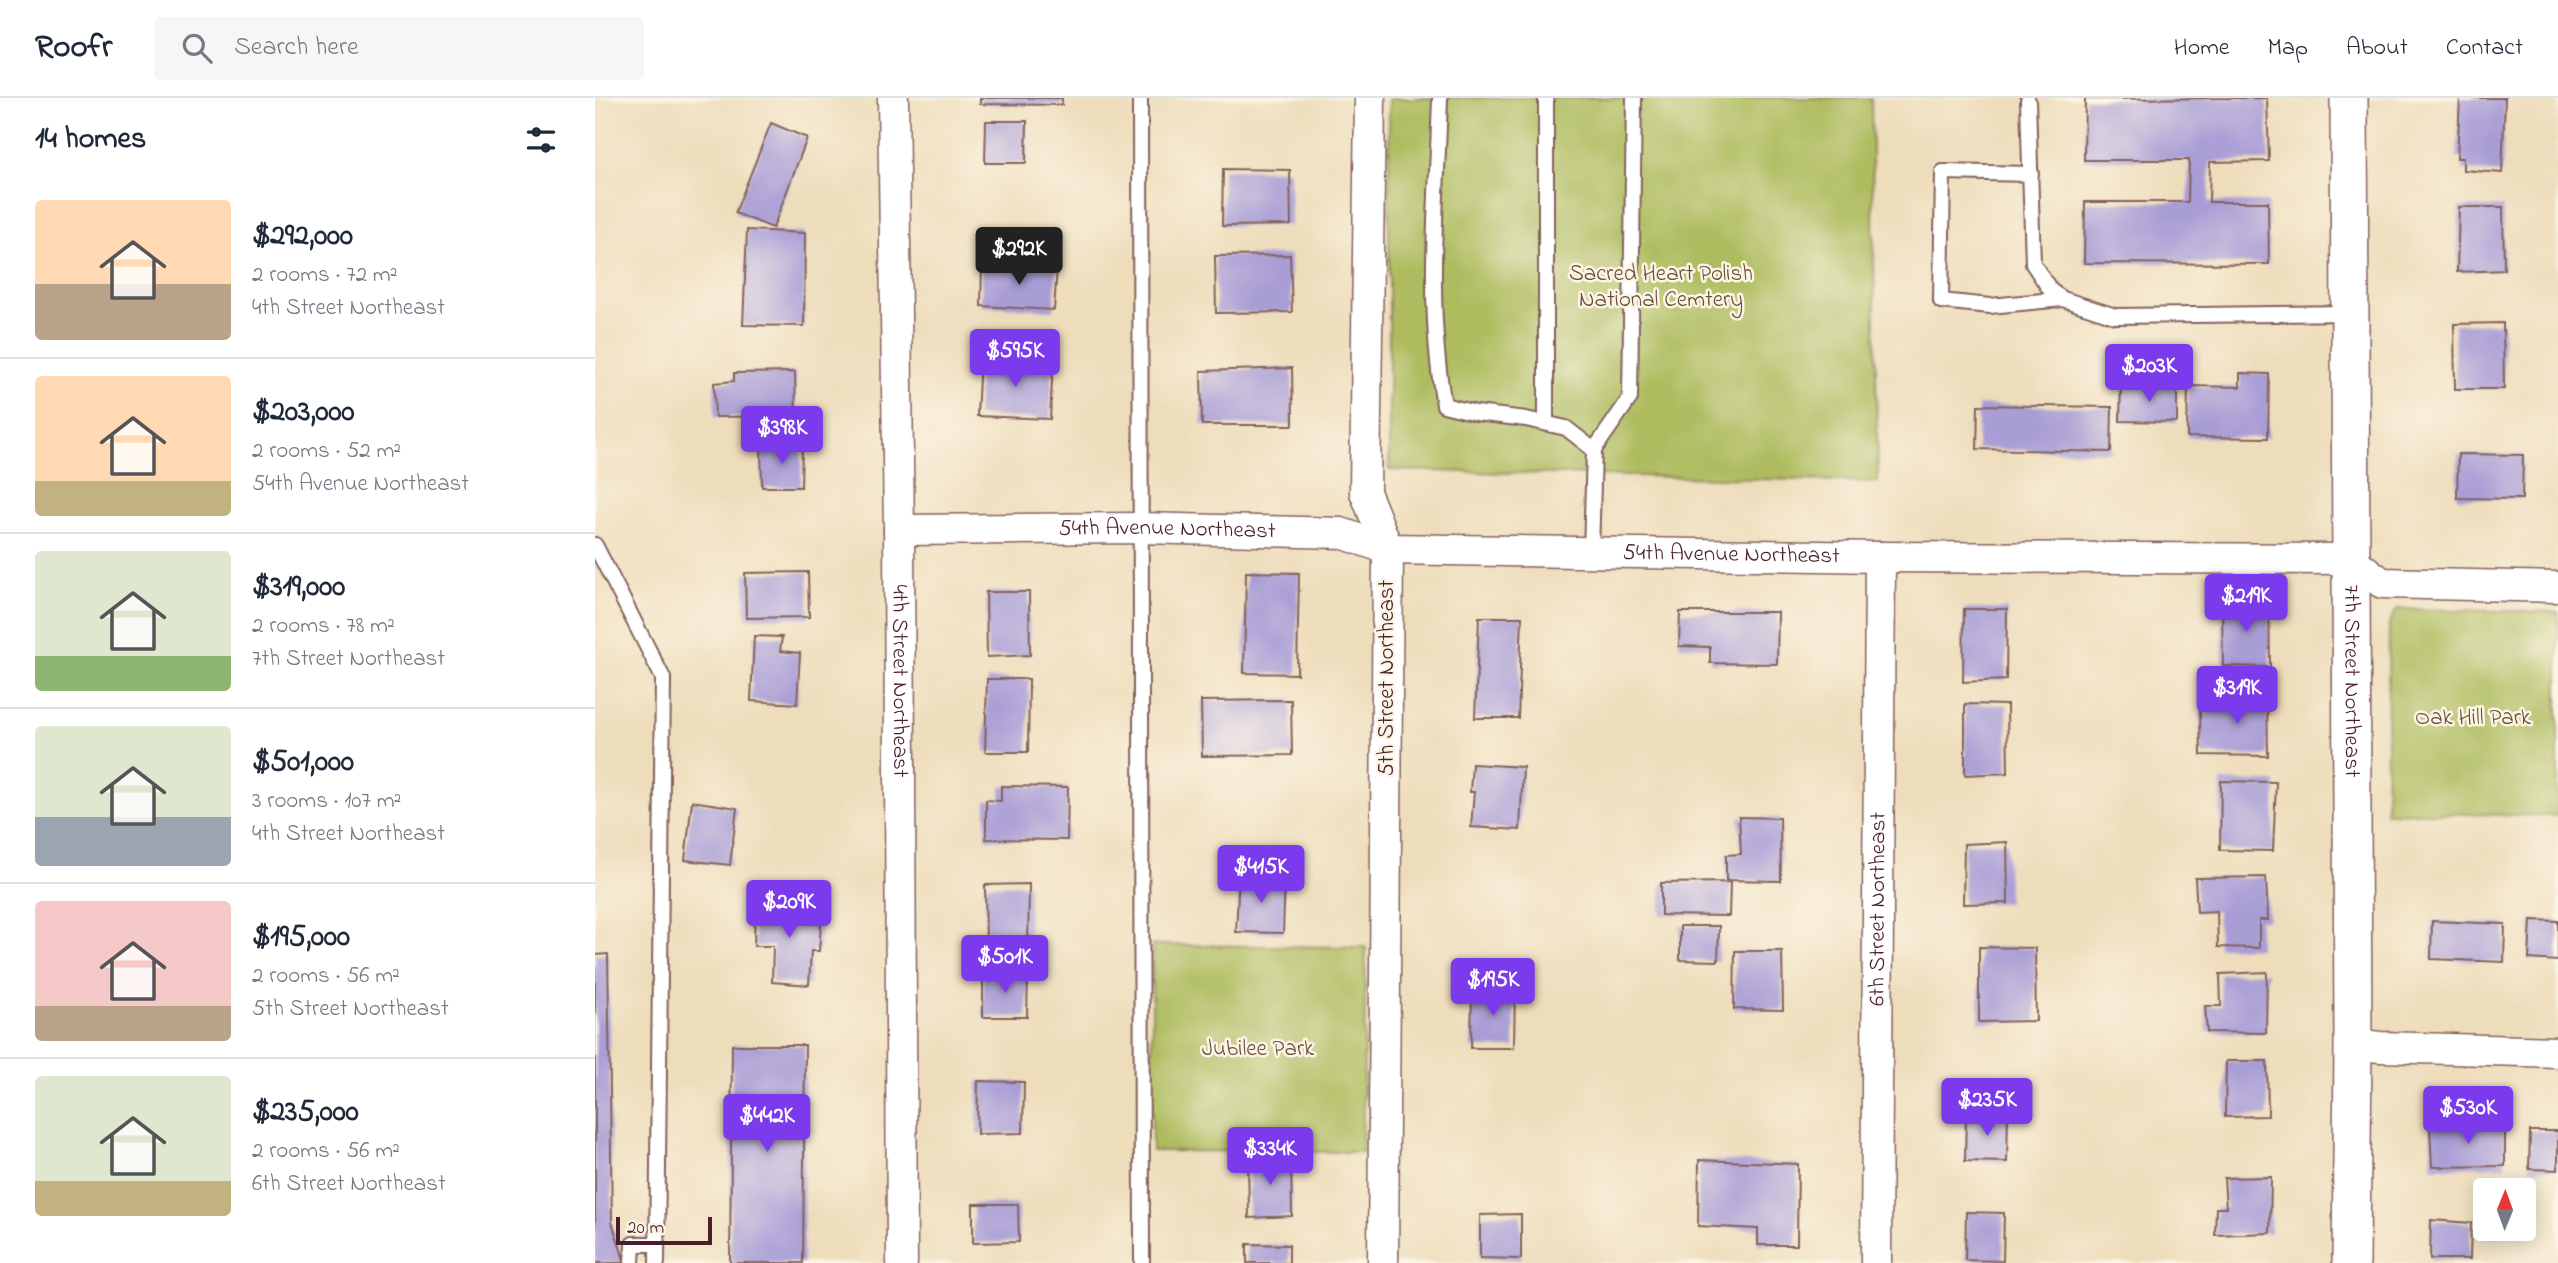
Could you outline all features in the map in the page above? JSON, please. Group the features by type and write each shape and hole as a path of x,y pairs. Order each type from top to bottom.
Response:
{"street":[{"name":"4th Street Northeast","path":"893,98 899,530 902,1263"},
{"name":"5th Street Northeast","path":"1370,98 1365,492 1388,549 1383,1263"},
{"name":"7th Street Northeast","path":"2349,98 2353,1044 2351,1263"},
{"name":"54th Avenue Northeast","path":"899,530 1140,528 1341,533 1388,549 1879,557 2351,559"},
{"name":"6th Street Northeast","path":"1877,1263 1879,557"},
{"path":"2351,559 2382,583 2558,587"},
{"path":"2353,1044 2558,1052"}],"lane":[{"path":"1140,98 1142,1263"},
{"path":"1440,98 1434,315 1444,405 1566,428 1594,450"},
{"path":"1546,98 1546,424"},
{"path":"1591,552 1594,450 1630,398 1634,98"},
{"path":"2028,100 2033,264 2051,291 2063,299 2115,316 2350,313"},
{"path":"2031,174 1943,173 1941,301 1990,306 2063,299"},
{"path":"595,545 663,678 657,1263"},
{"path":"632,1263 633,1244 657,1244"}],"green space":[{"name":"Sacred Heart Polish National Cemtery","path":"1389,98 1871,98 1878,482 1389,470"},
{"name":"Oak Hill Park","path":"2397,609 2558,612 2558,816 2386,812 2389,624"},
{"name":"Jubilee Park","path":"1152,945 1366,947 1362,1152 1152,1151"}],"building":[{"path":"980,98 1062,98 1062,105 980,104"},
{"path":"2267,98 2269,161 2210,162 2209,202 2268,202 2269,264 2084,263 2085,202 2188,202 2189,160 2084,160 2085,99"},
{"path":"2460,98 2505,98 2502,173 2463,170 2463,158 2457,158"},
{"path":"986,121 1027,121 1026,163 985,163"},
{"path":"771,123 807,138 773,228 735,213"},
{"path":"1223,169 1290,170 1291,225 1222,226"},
{"path":"2459,207 2503,207 2504,270 2457,272"},
{"path":"747,230 805,233 804,326 743,325"},
{"path":"1290,255 1292,312 1216,313 1215,256"},
{"path":"982,264 1057,267 1054,310 981,306"},
{"path":"2503,323 2504,389 2455,389 2454,324"},
{"path":"980,359 1053,363 1050,419 977,416"},
{"path":"1292,368 1293,425 1202,425 1201,371"},
{"path":"795,372 796,416 715,417 714,383 734,381 734,373"},
{"path":"2240,373 2269,374 2268,438 2187,437 2188,386 2240,387"},
{"path":"2121,385 2177,386 2177,422 2120,421"},
{"path":"1978,405 2112,407 2111,452 1977,449"},
{"path":"802,445 801,487 762,487 761,446"},
{"path":"2458,454 2523,455 2522,499 2457,498"},
{"path":"808,572 809,617 746,618 745,573"},
{"path":"1246,572 1299,573 1297,674 1244,673"},
{"path":"986,592 1029,592 1030,655 987,657"},
{"path":"2222,601 2269,602 2270,667 2223,666"},
{"path":"1964,609 2007,609 2006,680 1963,682"},
{"path":"1680,612 1778,612 1777,664 1710,663 1710,647 1679,646"},
{"path":"1479,617 1522,617 1518,718 1475,718"},
{"path":"754,636 782,637 780,651 800,653 797,704 751,701"},
{"path":"987,679 1029,679 1028,752 985,752"},
{"path":"2223,690 2267,691 2268,756 2201,755 2200,710 2222,710"},
{"path":"1291,700 1292,755 1202,756 1201,701"},
{"path":"1965,704 2007,705 2008,773 1965,775"},
{"path":"1472,764 1523,767 1520,830 1471,827 1474,792 1470,792"},
{"path":"2221,781 2276,782 2273,851 2220,850"},
{"path":"1001,786 1068,787 1067,840 986,839 986,800 1001,801"},
{"path":"692,801 737,808 730,865 685,860"},
{"path":"1739,817 1780,818 1781,881 1726,880 1726,855 1741,854"},
{"path":"2007,842 2008,903 1963,904 1964,844"},
{"path":"1239,875 1285,878 1283,933 1236,932"},
{"path":"2266,877 2268,920 2259,920 2259,948 2218,947 2217,911 2197,912 2195,878"},
{"path":"1730,882 1729,916 1661,915 1661,883"},
{"path":"1029,884 1028,948 986,950 985,885"},
{"path":"755,905 822,909 819,951 811,951 809,985 772,982 773,946 754,946"},
{"path":"2531,920 2558,921 2558,961 2529,959"},
{"path":"2432,921 2505,924 2504,962 2431,959"},
{"path":"1680,926 1719,926 1718,961 1680,960"},
{"path":"1979,947 2035,948 2036,1021 1979,1022"},
{"path":"1735,951 1782,951 1783,1010 1734,1009"},
{"path":"608,954 612,1222 625,1263 595,1263 595,955"},
{"path":"983,972 1028,973 1027,1017 983,1017"},
{"path":"2267,972 2266,1033 2207,1032 2205,1006 2221,1006 2220,974"},
{"path":"1515,987 1514,1048 1471,1048 1472,989"},
{"path":"732,1045 805,1045 803,1263 730,1263"},
{"path":"2226,1061 2267,1061 2268,1116 2225,1117"},
{"path":"978,1081 1024,1082 1023,1133 977,1134"},
{"path":"2008,1114 2007,1162 1965,1161 1966,1115"},
{"path":"2505,1126 2505,1166 2432,1167 2430,1127"},
{"path":"2530,1131 2558,1131 2558,1170 2529,1169"},
{"path":"1248,1157 1291,1158 1292,1216 1249,1218"},
{"path":"1699,1160 1798,1164 1797,1245 1758,1245 1758,1229 1698,1226"},
{"path":"2271,1177 2270,1233 2215,1235 2216,1208 2226,1208 2224,1178"},
{"path":"973,1204 1018,1204 1019,1242 973,1243"},
{"path":"1966,1212 2004,1213 2003,1261 1965,1260"},
{"path":"1521,1214 1521,1259 1480,1258 1480,1215"},
{"path":"2431,1220 2471,1223 2470,1259 2430,1259"},
{"path":"1247,1244 1289,1245 1289,1263 1247,1263"}]}
